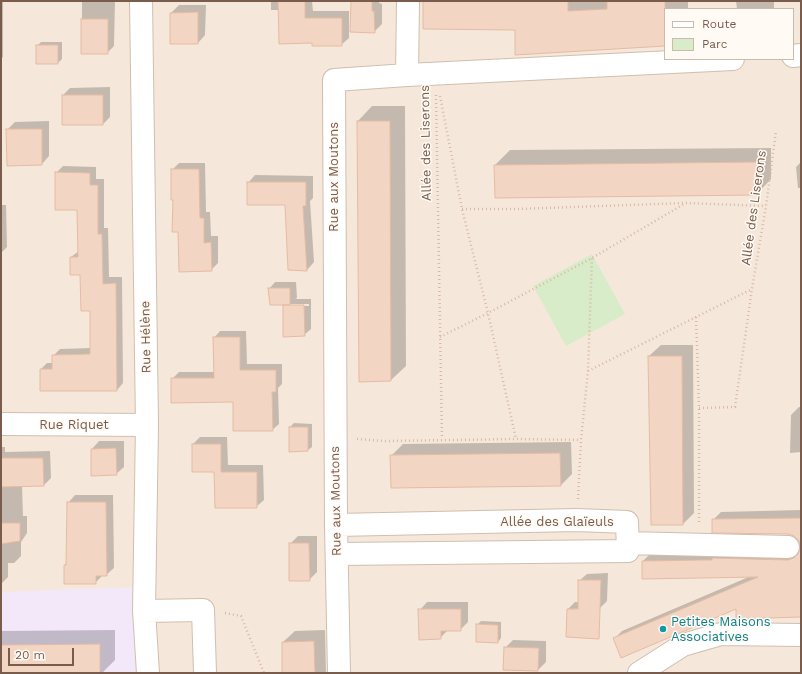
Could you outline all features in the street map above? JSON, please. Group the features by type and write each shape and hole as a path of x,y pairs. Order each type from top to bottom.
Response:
{"street":[{"name":"Rue Hélène","path":"141,1 147,425 144,611 148,673"},
{"path":"407,75 408,1"},
{"name":"Rue aux Moutons","path":"339,673 335,438 334,80 713,60"},
{"name":"Rue Riquet","path":"1,424 147,425"},
{"name":"Allée des Glaïeuls","path":"336,525 577,520 627,522 628,543 628,551 337,554"},
{"path":"628,543 788,547"},
{"path":"144,611 203,610 205,673"},
{"path":"639,673 683,645 720,634 801,635"}],"path":[{"name":"Allée des Liserons","path":"435,74 462,209 488,313 516,439"},
{"name":"Allée des Liserons","path":"435,74 442,440"},
{"name":"Allée des Liserons","path":"699,408 735,408 776,130"},
{"path":"462,209 517,209 685,203 766,206"},
{"path":"440,337 592,258 685,203"},
{"path":"577,520 581,440 588,371 592,258"},
{"path":"588,371 752,289"},
{"path":"696,317 699,408 699,544"},
{"path":"335,438 385,441 516,439 581,440"},
{"path":"203,610 242,616 264,673"}],"shaded area":[{"path":"1,1 801,1 801,673 1,673"},
{"path":"138,587 135,673 1,673 1,592"}],"green space":[{"path":"592,254 625,314 566,346 533,286"}],"building":[{"path":"278,1 305,1 305,18 342,18 342,46 312,46 312,43 279,44"},
{"path":"351,1 372,1 375,33 350,32"},
{"path":"423,1 568,1 568,11 607,9 607,1 665,1 664,46 515,55 515,30 423,29"},
{"path":"198,12 198,44 170,44 170,13"},
{"path":"81,19 108,19 108,54 81,54"},
{"path":"36,45 58,45 58,64 36,64"},
{"path":"62,95 103,95 103,125 62,125"},
{"path":"357,121 390,121 391,381 359,382"},
{"path":"6,129 42,129 42,165 7,166"},
{"path":"757,162 757,195 495,198 494,165"},
{"path":"171,169 199,169 200,218 204,218 204,243 211,242 212,271 179,272 178,232 172,232 173,200 171,200"},
{"path":"55,172 90,173 90,185 98,185 98,234 102,234 103,284 116,283 117,391 40,391 40,369 52,369 52,355 90,354 90,311 81,311 80,275 70,275 70,257 78,257 77,210 55,210"},
{"path":"247,182 306,182 306,206 303,206 307,271 288,270 285,205 247,205"},
{"path":"268,288 290,288 290,305 270,305"},
{"path":"283,305 304,305 305,336 283,337"},
{"path":"213,337 240,337 240,370 276,370 276,392 272,392 273,431 233,431 233,402 171,403 171,378 214,378"},
{"path":"648,356 682,356 683,525 651,525"},
{"path":"289,427 308,427 308,451 289,452"},
{"path":"192,444 221,444 221,472 257,472 257,508 215,508 214,472 192,472"},
{"path":"116,448 117,475 91,476 91,449"},
{"path":"560,453 561,486 391,488 390,455"},
{"path":"1,458 43,458 44,486 1,487"},
{"path":"67,502 106,502 107,576 96,576 96,584 64,584 64,565 66,565"},
{"path":"801,518 801,617 736,619 736,609 621,658 613,638 758,577 642,579 642,561 712,560 712,558 788,560 794,558 798,554 800,548 799,541 794,536 788,534 712,533 712,519"},
{"path":"1,523 20,523 20,541 1,544"},
{"path":"289,543 309,543 310,581 289,581"},
{"path":"578,580 601,580 599,639 566,637 567,609 578,609"},
{"path":"418,609 461,609 461,631 441,631 441,639 419,640"},
{"path":"476,624 498,625 498,643 476,642"},
{"path":"314,641 315,673 282,673 282,642"},
{"path":"100,644 100,673 1,673 1,645"},
{"path":"504,647 539,648 538,671 503,670"}],"place":[{"name":"Petites Maisons Associatives","path":"663,629"}]}
